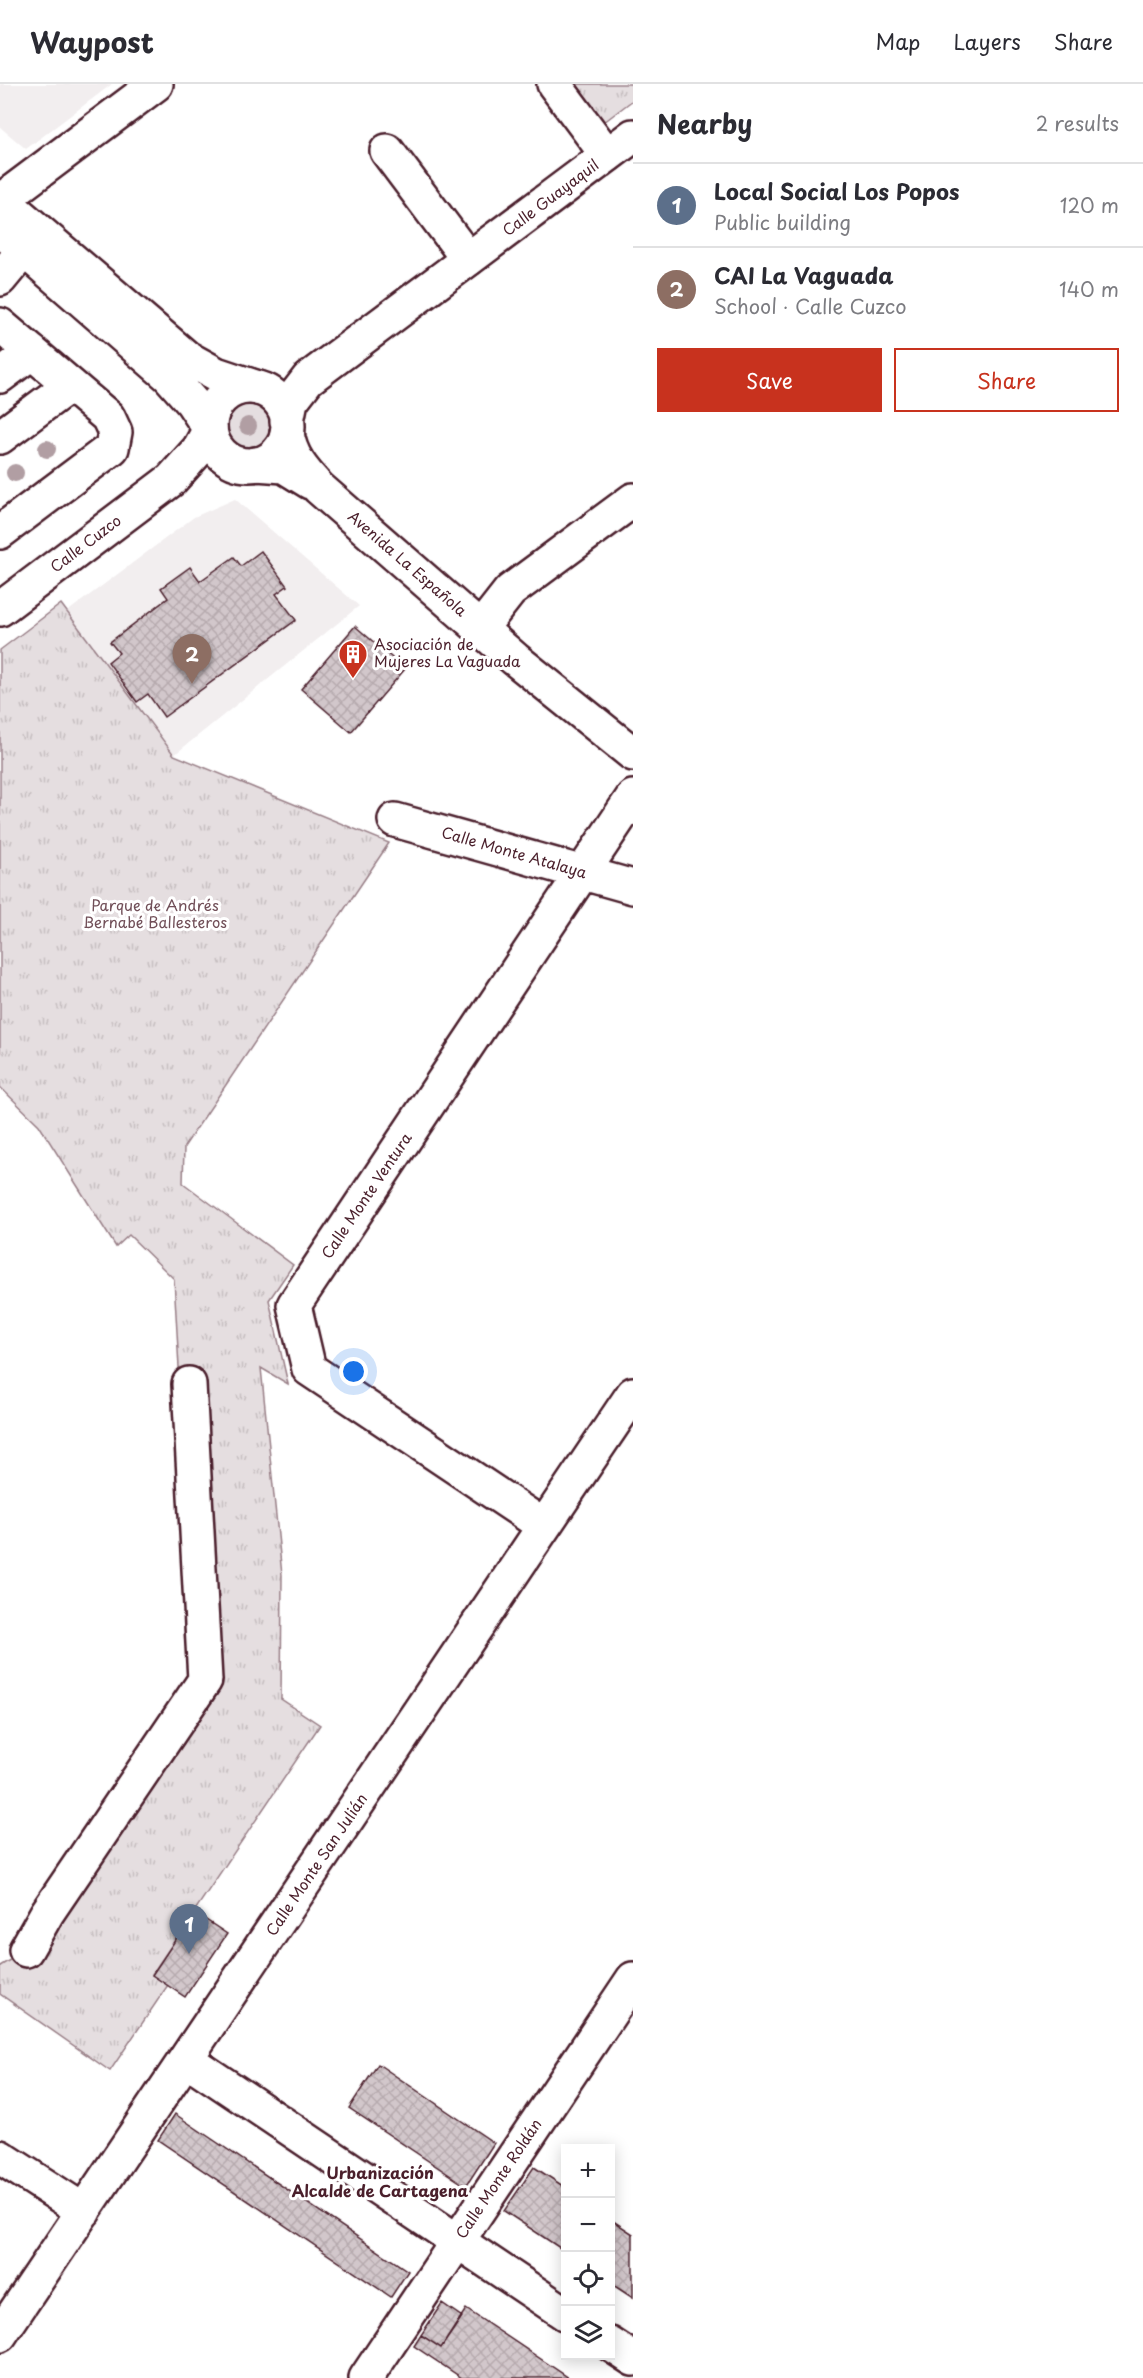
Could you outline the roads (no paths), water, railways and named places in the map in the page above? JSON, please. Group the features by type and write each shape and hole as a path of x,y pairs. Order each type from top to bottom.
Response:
{"street":[{"path":"0,207 156,84"},
{"path":"554,84 620,145"},
{"name":"Calle Guayaquil","path":"258,388 282,390 308,379 620,145"},
{"path":"387,151 468,259"},
{"path":"0,207 187,358 216,374 258,388 278,400 287,427 276,453 251,464 234,462 216,448 210,429 192,402 169,376 24,250 0,207"},
{"path":"0,279 24,250"},
{"path":"0,325 108,417 115,432 112,448 0,532"},
{"path":"0,376 32,352"},
{"name":"Calle Guayaquil","path":"287,427 291,401 308,379"},
{"path":"0,437 69,385"},
{"path":"210,429 215,407 223,397 234,390 258,388"},
{"name":"Avenida La Española","path":"287,427 288,444 299,466 319,488 481,628 633,754"},
{"name":"Calle Cuzco","path":"0,609 171,480 199,449 210,429"},
{"name":"Calle Cuzco","path":"171,480 202,465 228,462 251,464"},
{"name":"Avenida La Española","path":"251,464 284,466 319,488"},
{"path":"481,628 510,591 633,500"},
{"name":"Calle Monte Ventura","path":"544,1526 309,1369 294,1305 633,797"},
{"name":"Calle Monte Atalaya","path":"395,820 633,887"},
{"path":"26,1950 47,1912 205,1680 189,1384"},
{"name":"Calle Monte San Julián","path":"0,2335 633,1394"},
{"name":"Calle Monte Roldán","path":"366,2378 633,1980"},
{"path":"186,2059 561,2311"},
{"path":"0,2157 84,2211"},
{"path":"615,2347 633,2359"}],"place":[{"name":"Asociación de Mujeres La Vaguada","path":"353,680"},
{"name":"CAI La Vaguada","path":"192,684"},
{"name":"Local Social Los Popos","path":"189,1954"}],"district":[{"name":"Urbanización Alcalde de Cartagena","path":"380,2182"}],"park label":[{"name":"Parque de Andrés Bernabé Ballesteros","path":"155,914"}]}
